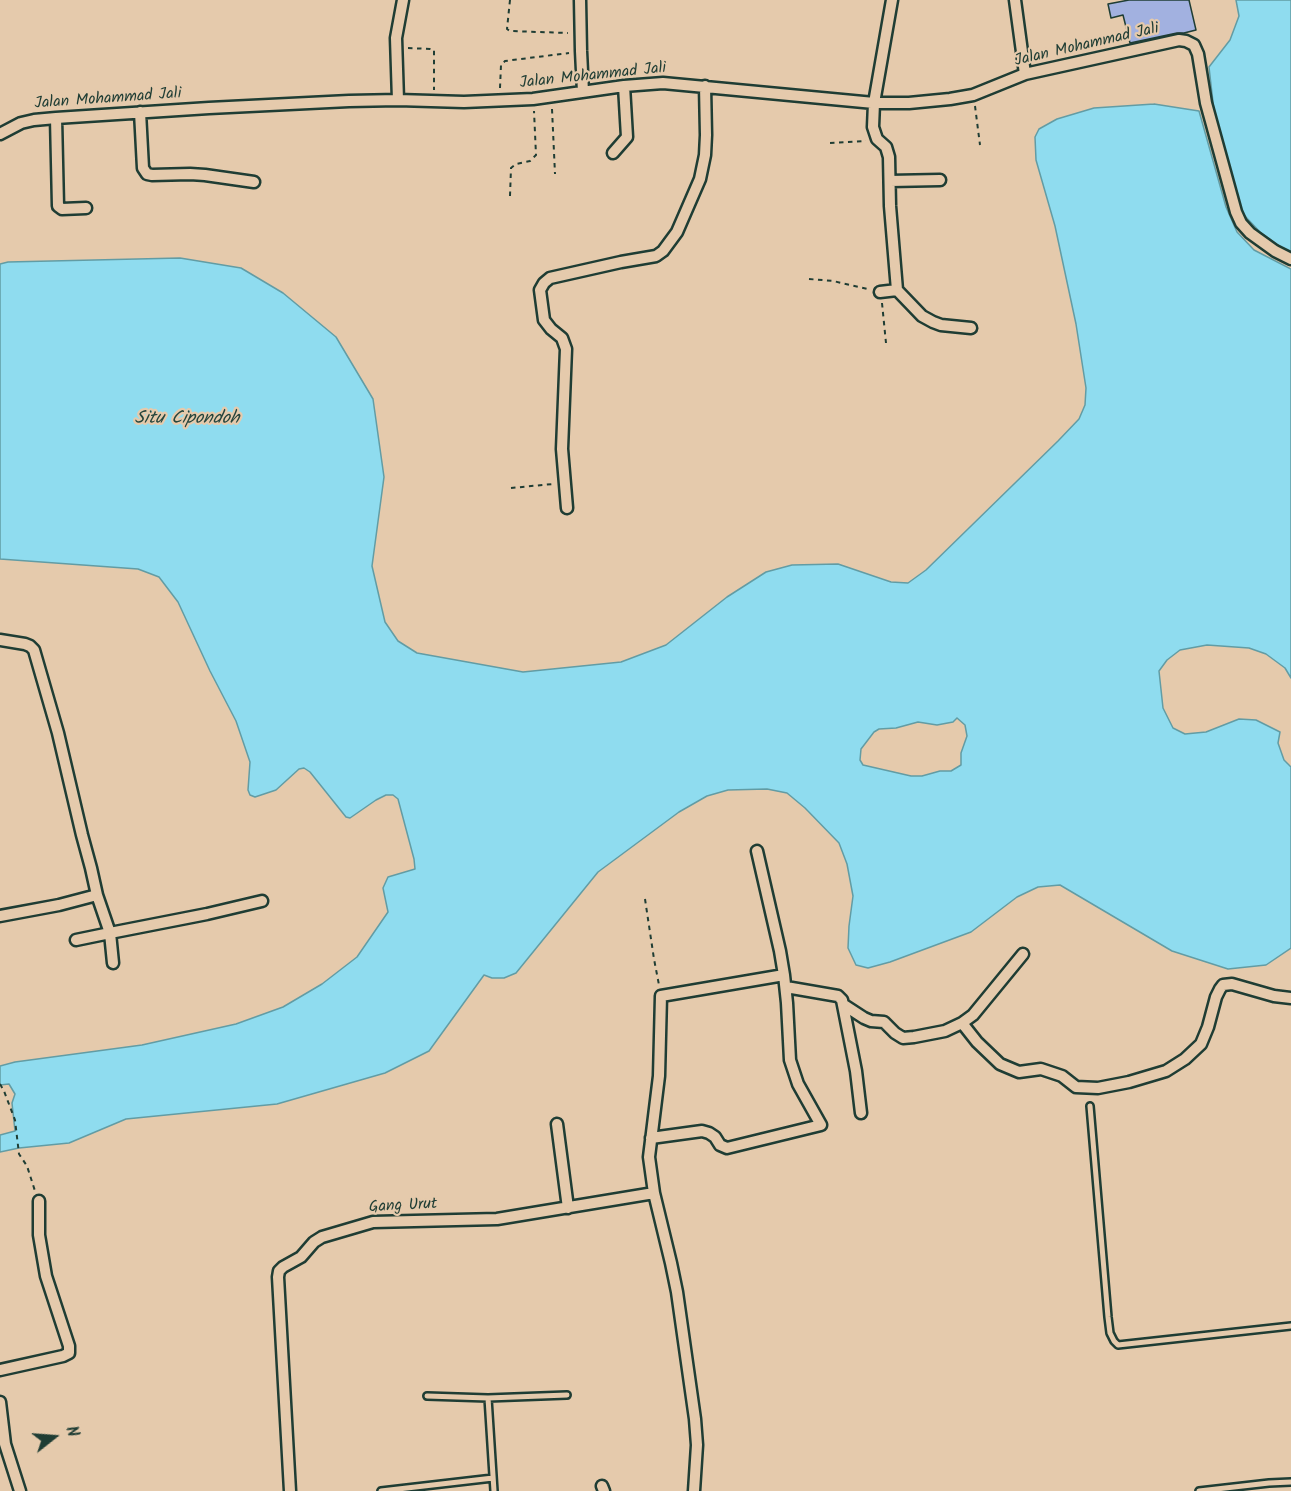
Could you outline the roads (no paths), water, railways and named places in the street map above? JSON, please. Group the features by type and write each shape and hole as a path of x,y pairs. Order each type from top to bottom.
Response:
{"street":[{"path":"398,100 396,38 403,0"},
{"path":"580,0 583,92"},
{"path":"892,0 874,103 873,127 877,139 886,147 889,157 890,206 897,290 922,316 933,322 971,328"},
{"path":"1015,0 1025,74"},
{"name":"Jalan Mohammad Jali","path":"0,134 21,123 56,118 249,105 398,100 500,101 663,83 874,103 909,103 973,94 1025,74 1186,41 1194,45 1198,54 1206,103 1232,201 1241,223 1262,242 1291,259"},
{"path":"613,153 627,137 624,86"},
{"path":"567,508 562,449 566,349 562,338 544,320 540,290 550,278 656,256 663,251 677,232 700,179 705,155 705,86"},
{"path":"140,112 142,168 147,174 205,175 254,182"},
{"path":"56,118 58,206 62,209 86,208"},
{"path":"890,181 940,180"},
{"path":"880,292 897,290"},
{"path":"0,640 25,644 34,650 58,733 97,895 110,933 113,963"},
{"path":"651,1138 702,1131 710,1133 720,1145 727,1148 821,1125 798,1084 790,1060 786,987 757,851"},
{"path":"0,916 97,895"},
{"path":"76,940 262,901"},
{"path":"844,1005 871,1021 884,1022 903,1038 945,1031 962,1023 979,1007 1023,954"},
{"path":"694,1491 697,1445 695,1419 677,1292 648,1158 659,1076 661,996 784,975"},
{"path":"962,1023 977,1042 1000,1064 1019,1072 1041,1069 1062,1076 1076,1087 1098,1088 1166,1071 1185,1059 1201,1044 1216,997 1223,985 1232,984 1274,996 1291,998"},
{"path":"786,987 838,996 842,1000 856,1071 861,1113"},
{"path":"557,1124 568,1208"},
{"name":"Gang Urut","path":"290,1491 278,1277 283,1267 302,1257 314,1242 322,1237 373,1222 497,1219 654,1193"},
{"path":"0,1371 69,1353 69,1346 46,1276 39,1236 39,1201"},
{"path":"0,1402 5,1444 20,1491"}],"lane":[{"path":"1090,1106 1108,1317 1110,1333 1114,1341 1118,1345 1291,1326"},
{"path":"427,1396 488,1398 567,1395"},
{"path":"488,1398 494,1491"},
{"path":"381,1491 493,1478"},
{"path":"1199,1491 1291,1482"}],"water":[{"path":"1236,0 1291,0 1291,253 1260,232 1243,214 1236,201 1214,111 1209,67 1230,40 1239,16"},
{"name":"Situ Cipondoh","path":"1154,104 1199,111 1226,207 1237,232 1254,250 1291,269 1291,678 1285,668 1266,654 1249,648 1207,645 1180,650 1167,660 1159,671 1163,708 1173,728 1185,734 1206,732 1239,719 1256,720 1280,732 1278,743 1284,760 1291,767 1291,948 1266,965 1228,969 1172,951 1060,885 1038,887 1017,897 971,932 890,962 868,968 856,965 848,948 853,896 847,864 839,843 787,793 767,789 728,790 707,796 679,812 598,872 516,973 504,978 484,975 429,1051 385,1073 277,1104 126,1119 69,1143 0,1152 0,1135 15,1131 12,1103 15,1094 9,1084 0,1085 0,1066 142,1045 236,1024 283,1007 322,984 357,957 388,912 383,888 388,877 415,869 398,799 393,795 386,795 350,818 346,817 310,772 304,768 299,769 276,790 255,797 250,795 248,790 250,762 236,721 178,602 159,577 138,569 0,559 0,264 180,258 241,268 283,293 336,337 373,399 384,477 372,566 385,622 398,641 417,653 523,672 621,662 666,645 727,597 766,572 792,565 838,564 891,582 908,583 926,570 1079,419 1085,405 1086,388 1076,324 1055,226 1036,160 1035,137 1039,129 1057,119 1094,108","holes":["957,718 965,725 967,736 961,753 961,765 951,771 911,776 863,765 860,760 861,749 879,729 896,728 918,722 937,725 953,722"]}]}
